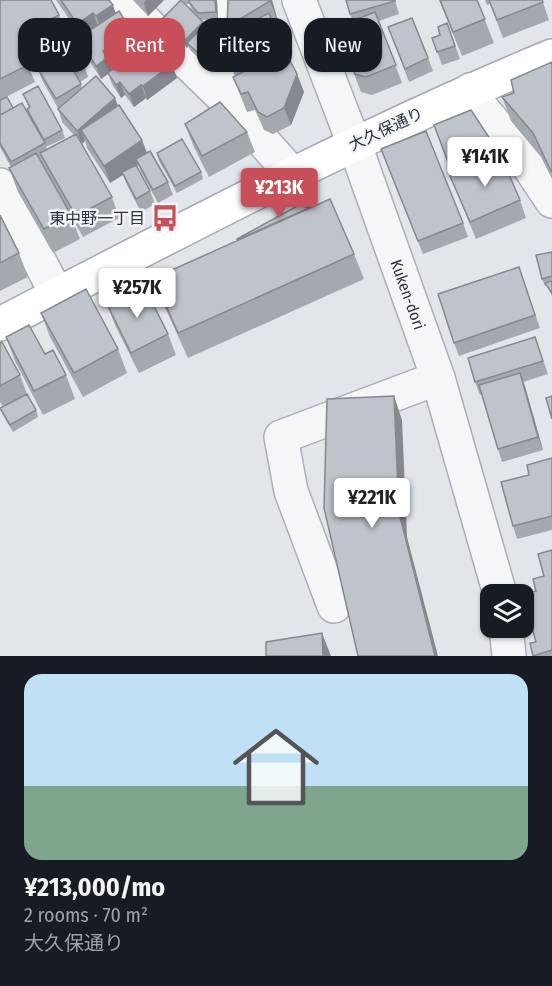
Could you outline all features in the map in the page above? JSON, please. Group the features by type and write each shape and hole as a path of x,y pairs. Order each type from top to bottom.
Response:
{"main road":[{"name":"大久保通り","path":"0,324 353,144 470,90 552,56"}],"street":[{"path":"123,0 141,18"},
{"path":"229,0 226,28 231,105"},
{"name":"Kuken-dori","path":"299,0 438,378 497,584"},
{"path":"185,60 231,105 292,174"},
{"path":"470,90 475,100 522,156 552,201"},
{"path":"0,185 57,295"},
{"path":"334,606 291,491 281,437 438,378"},
{"path":"507,638 509,656"}],"building":[{"path":"0,0 51,0 59,15 53,18 18,18 18,70 0,79"},
{"path":"61,0 109,0 113,5 96,16 93,13 86,18 73,18"},
{"path":"181,0 199,18 197,18 197,28 185,40 185,18 163,18"},
{"path":"189,0 215,0 216,12 198,13"},
{"path":"228,0 270,0 242,18 227,18"},
{"path":"346,0 394,0 395,1 350,14"},
{"path":"440,0 477,0 485,19 453,32"},
{"path":"489,0 542,0 543,2 497,20"},
{"path":"119,11 123,18 108,18"},
{"path":"375,12 377,18 359,18"},
{"path":"269,13 271,18 259,18"},
{"path":"412,18 428,58 405,69 388,27"},
{"path":"104,21 104,60 96,66 92,60 92,29"},
{"path":"447,23 455,46 437,52 432,38 440,35 438,27"},
{"path":"382,30 396,65 382,71"},
{"path":"197,33 197,52 187,43"},
{"path":"552,62 551,171 533,133 502,97 514,93 511,80"},
{"path":"292,64 297,74 284,108 267,117 258,112 248,92 241,94 233,77 243,72 292,72"},
{"path":"40,72 74,72 81,84 56,99"},
{"path":"161,72 129,94 120,82 116,85 108,73"},
{"path":"354,72 378,72 366,77"},
{"path":"96,76 115,98 77,131 58,109"},
{"path":"38,86 62,130 44,140 27,109 30,107 23,94"},
{"path":"7,97 13,108 0,115 0,100"},
{"path":"220,102 247,132 202,156 185,124"},
{"path":"22,103 45,143 11,162 0,143 0,115"},
{"path":"119,105 142,140 104,166 81,130"},
{"path":"471,110 494,145 448,162 434,125"},
{"path":"426,131 463,223 418,241 381,149"},
{"path":"76,134 112,197 76,216 40,153"},
{"path":"182,139 201,172 175,186 157,153"},
{"path":"150,151 168,182 153,190 136,159"},
{"path":"36,153 71,215 44,229 9,168"},
{"path":"500,154 520,200 470,222 450,176"},
{"path":"136,165 150,191 136,199 122,172"},
{"path":"330,199 354,254 178,333 154,278"},
{"path":"299,205 309,208 237,240 237,239"},
{"path":"0,215 19,253 0,263"},
{"path":"552,252 552,276 542,279 536,255"},
{"path":"519,267 535,315 454,343 438,294"},
{"path":"552,281 552,293 545,283"},
{"path":"144,286 168,334 131,353 107,304"},
{"path":"86,289 118,349 74,373 41,313"},
{"path":"29,325 45,354 53,350 66,375 34,391 6,337"},
{"path":"535,337 543,361 475,382 468,358"},
{"path":"2,342 20,375 0,386 0,343"},
{"path":"520,373 538,437 498,449 479,385"},
{"path":"27,394 36,410 10,425 0,408"},
{"path":"394,396 399,513 435,656 358,656 324,508 327,399"},
{"path":"552,396 552,419 546,398"},
{"path":"552,458 552,516 513,526 501,482 529,475 527,465"},
{"path":"552,550 552,650 533,656 530,643 536,642 534,591 536,591 533,579 544,576 538,554"},
{"path":"322,633 323,656 266,656 266,642"}],"place":[{"name":"東中野一丁目","path":"165,218"}]}
